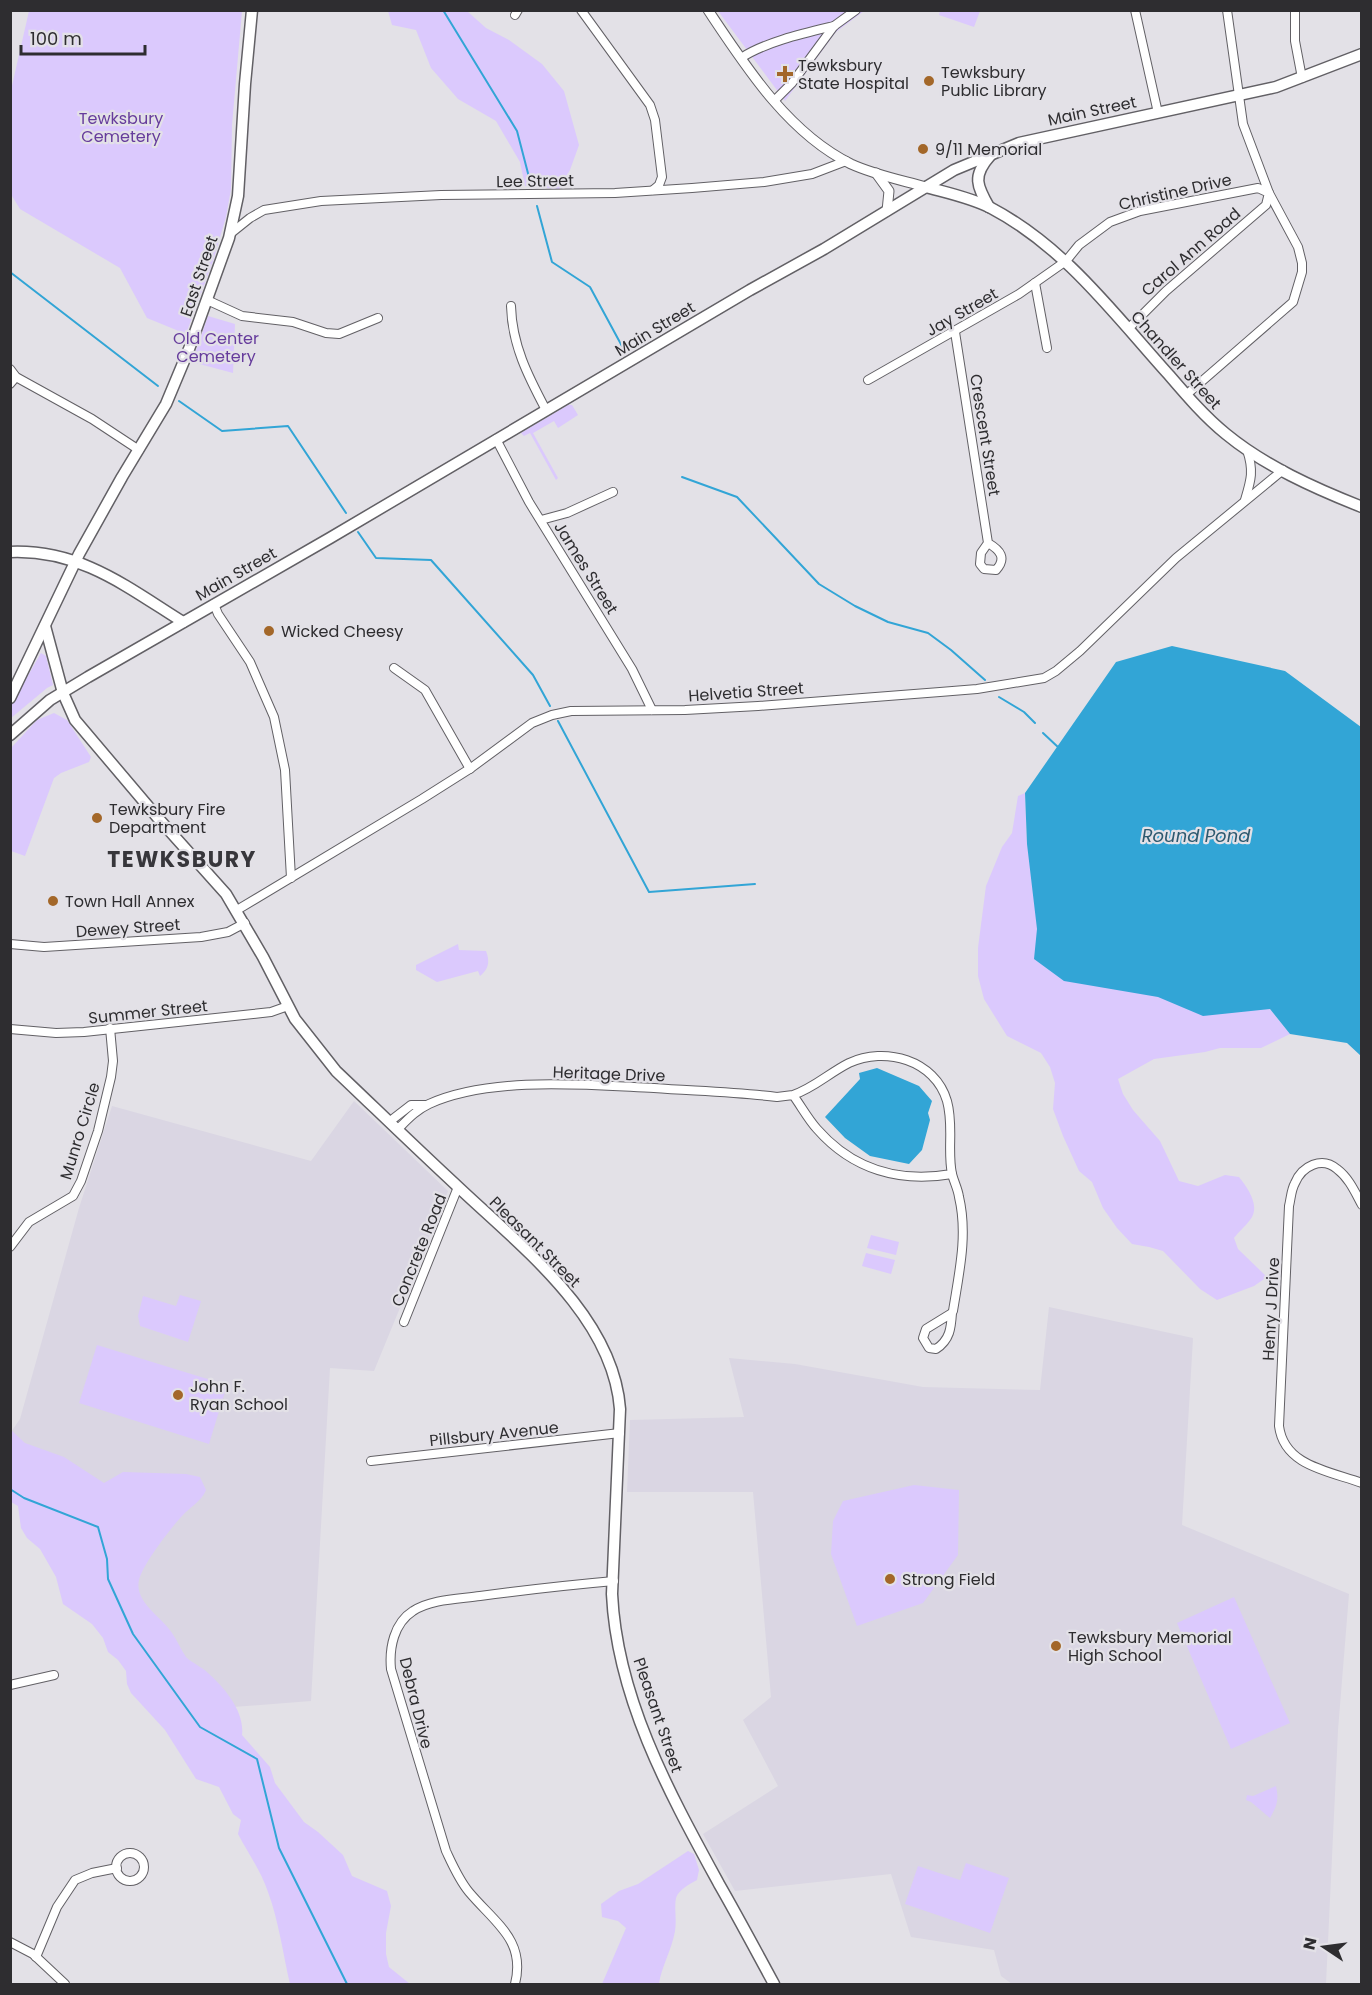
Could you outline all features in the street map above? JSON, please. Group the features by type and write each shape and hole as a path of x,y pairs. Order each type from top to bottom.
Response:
{"main road":[{"name":"East Street","path":"10,698 75,561 173,390 207,300 230,234 238,196 252,10"},
{"name":"Main Street","path":"10,735 50,700 954,171 993,152 1019,143 1241,96 1302,78 1362,54"},
{"path":"989,207 980,190 978,179 981,166 993,152"},
{"name":"Chandler Street","path":"926,187 989,207 1025,228 1066,261 1186,395 1224,433 1247,450 1312,486 1362,507"},
{"path":"10,552 58,555 75,561 106,574 183,622"},
{"name":"Pleasant Street","path":"45,626 70,712 151,810 219,885 245,923 299,1025 336,1071 553,1279 594,1330 607,1353 619,1392 620,1433 613,1613 616,1636 656,1764 687,1826 774,1984"}],"street":[{"path":"581,10 650,105 656,120 662,177 654,190"},
{"name":"Chandler Street","path":"708,10 741,58 785,113 814,139 846,161 876,173 926,187"},
{"path":"775,100 792,83 834,26 856,10"},
{"path":"1135,10 1158,113"},
{"path":"1186,395 1293,302 1301,281 1301,256 1269,193 1243,124 1241,96 1227,10"},
{"path":"1295,10 1295,41 1302,78"},
{"path":"741,58 787,39 834,26"},
{"name":"Lee Street","path":"230,234 264,210 321,201 441,195 654,190 764,182 812,174 846,161"},
{"path":"876,173 889,191 887,211"},
{"name":"Christine Drive","path":"1066,261 1095,231 1122,216 1180,202 1258,188 1269,193"},
{"name":"Carol Ann Road","path":"1128,329 1166,291 1266,205 1269,193"},
{"name":"Jay Street","path":"868,380 955,332 1035,283 1066,261"},
{"path":"1035,283 1047,348"},
{"path":"207,300 242,316 293,322 326,333 339,334 378,318"},
{"path":"511,306 511,321 518,354 546,410"},
{"name":"Crescent Street","path":"955,332 988,543"},
{"path":"10,369 16,377 81,413 139,450"},
{"path":"10,384 16,377"},
{"name":"James Street","path":"496,439 520,486 632,669 652,710"},
{"path":"1245,502 1253,466 1247,450"},
{"name":"Helvetia Street","path":"237,910 470,770 532,723 552,715 571,711 758,706 977,689 1044,678 1080,651 1155,576 1283,470"},
{"path":"541,520 567,513 613,492"},
{"path":"214,604 218,614 250,662 280,737 287,791 291,878"},
{"path":"394,668 425,690 470,770"},
{"name":"Dewey Street","path":"10,944 44,947 201,937 228,932 245,923"},
{"name":"Summer Street","path":"10,1029 64,1033 253,1014 288,1006"},
{"name":"Munro Circle","path":"10,1246 29,1222 73,1196 81,1181 98,1131 111,1077 113,1061 110,1028"},
{"name":"Heritage Drive","path":"393,1126 426,1105 477,1091 538,1085 637,1087 777,1096 793,1095 812,1087 841,1068 862,1058 877,1056 900,1058 920,1065 934,1077 947,1101 951,1129 950,1160 959,1196 963,1229 962,1257 953,1311"},
{"path":"793,1095 827,1139 865,1165 891,1175 911,1178 952,1174"},
{"name":"Henry J Drive","path":"1362,1204 1343,1175 1336,1167 1327,1163 1321,1162 1310,1166 1296,1180 1289,1206 1279,1426 1283,1442 1296,1458 1362,1483"},
{"name":"Concrete Road","path":"405,1322 458,1187"},
{"path":"952,1313 949,1336 941,1347 933,1350 924,1341 926,1329 952,1313"},
{"name":"Pillsbury Avenue","path":"371,1461 620,1433"},
{"name":"Debra Drive","path":"515,1984 518,1959 509,1937 459,1878 446,1851 390,1669 393,1641 403,1621 411,1612 420,1607 444,1601 507,1592 614,1581"},
{"path":"10,1685 54,1675"},
{"path":"36,1957 57,1907 75,1880 92,1873 117,1868"},
{"path":"10,1942 36,1957 65,1984"}],"shaded area":[{"name":"John F. Ryan School","path":"354,1101 448,1191 374,1371 330,1368 311,1701 194,1710 11,1432 20,1419 79,1208 112,1106 311,1161"},
{"name":"Tewksbury Memorial High School","path":"1049,1307 1193,1338 1182,1525 1349,1594 1338,1730 1326,1984 1012,1984 1001,1976 994,1950 911,1937 891,1874 735,1891 703,1834 778,1786 743,1720 771,1697 753,1492 627,1492 630,1420 744,1417 729,1358 795,1364 923,1387 1040,1390"}],"green space":[{"path":"940,10 980,11 974,27 939,15"},
{"name":"Tewksbury Cemetery","path":"29,11 242,11 232,125 231,189 226,217 213,261 186,334 147,318 120,268 20,209 12,196 11,90"},
{"path":"388,11 467,11 486,28 509,40 542,64 564,91 579,145 570,170 559,189 525,186 520,162 496,121 458,99 431,68 416,30 392,25"},
{"name":"Tewksbury State Hospital","path":"718,11 864,11 836,32 785,101"},
{"name":"Old Center Cemetery","path":"208,316 235,324 233,373 192,362"},
{"path":"568,405 572,405 578,415 558,428 554,421 533,433 558,478 556,480 530,433 524,436 521,433"},
{"path":"41,653 46,656 53,685 11,718 11,705"},
{"path":"54,713 67,720 91,757 89,762 54,778 25,856 11,851 11,748 37,720"},
{"path":"1025,793 1027,844 1270,1009 1290,1034 1261,1048 1220,1048 1154,1059 1118,1079 1123,1094 1133,1110 1160,1141 1179,1181 1198,1186 1225,1175 1239,1177 1246,1187 1254,1204 1253,1215 1234,1238 1238,1249 1267,1277 1254,1286 1217,1300 1200,1289 1163,1251 1132,1244 1103,1208 1092,1182 1079,1171 1053,1109 1055,1083 1050,1067 1041,1053 1007,1036 984,999 978,976 978,948 986,886 1002,847 1012,833 1018,796"},
{"path":"458,944 459,950 486,951 488,965 480,976 478,971 437,982 416,970 416,965"},
{"path":"871,1235 899,1242 896,1255 867,1248"},
{"path":"866,1253 895,1260 891,1274 862,1266"},
{"path":"180,1295 201,1301 188,1342 140,1326 138,1316 143,1296 176,1306"},
{"path":"97,1345 227,1385 209,1444 79,1403"},
{"path":"10,1429 25,1443 64,1457 104,1483 123,1472 186,1474 200,1477 206,1490 204,1494 177,1522 151,1556 139,1580 141,1595 150,1609 168,1627 186,1657 206,1671 227,1693 237,1709 242,1735 270,1767 275,1783 304,1822 343,1855 352,1876 387,1891 391,1906 386,1933 386,1954 389,1967 410,1984 290,1984 272,1903 258,1869 238,1834 241,1820 233,1814 219,1787 196,1779 165,1730 131,1693 127,1684 126,1671 108,1652 103,1638 92,1624 63,1604 56,1577 40,1549 27,1538 21,1528 18,1506 11,1502"},
{"name":"Strong Field","path":"914,1485 959,1490 958,1555 923,1603 857,1626 831,1554 833,1521 843,1501"},
{"path":"1234,1597 1290,1723 1231,1749 1177,1623"},
{"path":"1276,1786 1277,1803 1270,1818 1246,1800 1247,1795 1253,1796"},
{"path":"688,1851 694,1854 699,1870 697,1880 677,1895 675,1931 659,1984 602,1984 626,1928 618,1921 602,1917 601,1904 619,1891 638,1884"},
{"path":"966,1863 1009,1878 990,1933 905,1904 918,1866 960,1880"}],"water":[{"name":"Round Pond","path":"1172,646 1285,671 1361,727 1361,1056 1347,1043 1290,1034 1270,1009 1203,1016 1158,997 1064,981 1034,959 1037,929 1027,844 1025,793 1116,662"},
{"path":"877,1068 919,1086 932,1101 928,1113 930,1120 922,1150 909,1164 870,1156 845,1138 825,1117 860,1079 859,1073"}],"waterway":[{"path":"443,10 517,131 530,181"},
{"path":"537,206 552,262 590,287 623,348"},
{"path":"10,272 158,386"},
{"path":"179,401 222,431 288,426 346,513"},
{"path":"682,477 737,497 819,584 855,606 888,622 928,633 985,680"},
{"path":"358,532 376,558 431,560 533,675 550,706"},
{"path":"999,697 1024,712 1035,723"},
{"path":"558,721 649,892 755,884"},
{"path":"1043,733 1059,748"},
{"path":"10,1489 24,1498 98,1527 107,1559 108,1579 133,1634 200,1727 257,1759 279,1848 347,1984"}],"place":[{"name":"Tewksbury State Hospital","path":"785,74"},
{"name":"Tewksbury Public Library","path":"929,81"},
{"name":"9/11 Memorial","path":"923,149"},
{"name":"Wicked Cheesy","path":"269,631"},
{"name":"Tewksbury Fire Department","path":"97,818"},
{"name":"Town Hall Annex","path":"53,901"},
{"name":"John F. Ryan School","path":"178,1395"},
{"name":"Strong Field","path":"890,1579"},
{"name":"Tewksbury Memorial High School","path":"1056,1646"}],"district":[{"name":"TEWKSBURY","path":"182,859"}]}
